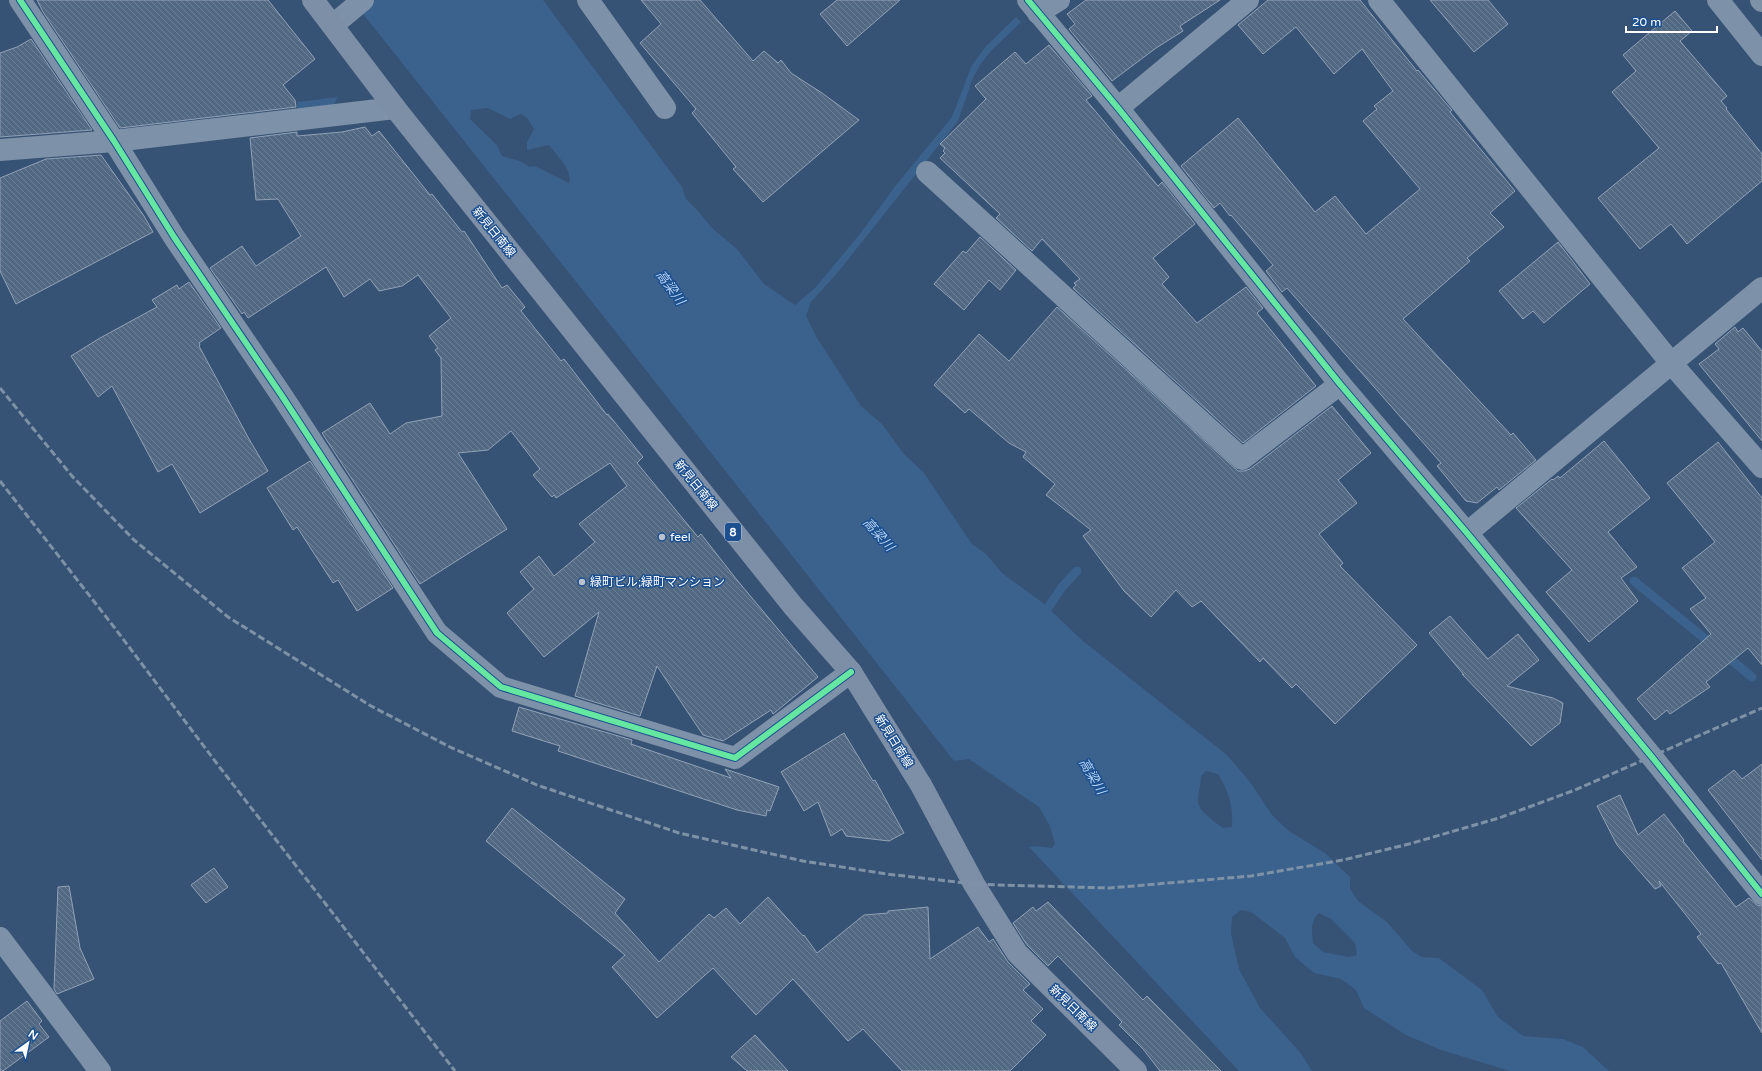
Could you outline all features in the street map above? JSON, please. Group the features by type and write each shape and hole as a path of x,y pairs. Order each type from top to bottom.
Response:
{"main road":[{"name":"新見日南線","path":"313,0 395,108 793,606 851,672 921,785 974,884 1016,954 1136,1071"}],"street":[{"path":"20,0 114,140 174,237 286,402 437,633 502,687 735,758 851,672"},
{"path":"333,25 363,0"},
{"path":"588,0 665,108"},
{"path":"1059,0 1033,7 1118,108 1340,384 1468,533 1762,894"},
{"path":"1118,108 1248,0"},
{"path":"1379,0 1671,363 1762,467"},
{"path":"1718,0 1762,55"},
{"path":"0,150 114,140 395,108"},
{"path":"928,172 1242,459 1340,384"},
{"path":"1468,533 1762,288"},
{"path":"0,938 100,1071"}],"water":[{"name":"高梁川","path":"352,0 543,0 682,187 686,199 712,228 737,249 764,284 795,305 815,288 859,235 897,184 952,117 972,65 986,46 1016,17 1021,22 991,51 980,65 973,78 958,121 839,271 811,302 806,316 817,338 861,406 882,424 904,454 924,473 972,544 986,554 1002,573 1043,603 1083,641 1227,755 1250,782 1272,815 1289,831 1325,853 1350,877 1350,888 1358,901 1387,922 1412,951 1422,957 1439,958 1482,990 1498,1017 1523,1036 1563,1039 1583,1047 1609,1071 1510,1071 1441,1050 1406,1035 1364,1008 1356,990 1341,979 1314,973 1295,957 1285,938 1251,912 1241,910 1232,917 1231,933 1239,969 1260,1008 1300,1052 1312,1071 1239,1071 1029,847 1035,846 1052,848 1055,844 1050,826 1039,807 969,759 954,761","holes":["488,108 510,119 521,114 527,118 534,129 527,142 527,150 549,145 567,168 570,178 569,183 535,166 530,167 520,161 502,156 497,145 470,119 471,110","1206,771 1218,774 1230,799 1232,827 1223,828 1206,815 1200,807 1198,798 1201,776","1319,913 1331,919 1355,943 1357,955 1349,957 1323,952 1313,943 1312,927 1316,916"]},
{"path":"338,97 329,113 298,116 297,102"}],"building":[{"path":"37,0 268,0 315,59 283,85 295,100 296,107 120,128 43,12"},
{"path":"641,0 700,0 753,61 764,51 778,63 781,60 791,73 859,120 763,202 733,169 736,167 692,113 696,109 640,43 661,24"},
{"path":"837,0 900,0 847,46 820,14"},
{"path":"1086,0 1220,0 1180,26 1183,31 1156,48 1112,81 1069,29 1075,24 1067,14"},
{"path":"1268,0 1360,0 1417,71 1418,70 1452,110 1450,112 1515,191 1490,213 1504,227 1467,258 1470,261 1403,319 1511,435 1513,433 1536,460 1499,490 1497,487 1477,503 1466,501 1437,466 1441,463 1287,288 1282,292 1266,271 1273,265 1220,203 1214,208 1181,166 1238,118 1315,212 1335,196 1366,234 1420,189 1363,121 1377,109 1374,106 1393,91 1362,49 1334,74 1296,27 1263,54 1238,25"},
{"path":"1430,0 1488,0 1508,24 1474,52"},
{"path":"1675,11 1692,31 1680,41 1727,96 1721,101 1762,154 1762,181 1687,244 1671,224 1640,249 1598,198 1659,148 1612,92 1636,71 1623,55"},
{"path":"31,39 92,130 0,137 0,53 17,47"},
{"path":"1049,45 1092,96 1086,100 1158,186 1162,182 1195,224 1153,258 1169,277 1162,284 1197,323 1246,287 1263,308 1257,313 1316,386 1243,443 1073,288 1076,285 1074,283 1080,279 1042,239 1032,251 996,218 1000,214 940,158 945,153 943,151 945,148 940,144 986,99 975,86 1015,52 1026,64"},
{"path":"365,127 372,136 379,131 430,195 432,194 462,232 464,231 502,288 507,285 525,307 521,311 561,361 564,359 607,415 608,414 643,457 637,463 698,537 701,534 737,580 818,677 773,714 771,710 723,741 703,735 657,666 640,716 575,696 599,612 544,657 507,613 534,589 520,572 539,556 554,576 595,542 579,524 627,486 610,463 556,498 554,495 552,497 533,475 540,469 511,431 488,450 458,453 507,529 420,584 322,433 370,403 390,434 406,423 442,416 441,358 435,350 438,348 429,336 451,318 418,275 402,286 379,291 370,279 344,297 326,267 248,318 244,312 242,314 210,268 242,246 256,266 301,236 278,199 256,200 250,138 297,132 297,136 342,132"},
{"path":"101,155 144,216 153,232 16,304 0,271 0,178 46,159"},
{"path":"980,237 1016,270 1000,290 989,280 964,310 934,284 963,251 966,253"},
{"path":"1558,242 1590,284 1544,323 1533,311 1523,319 1499,291"},
{"path":"189,282 221,328 199,343 199,346 268,471 200,513 172,464 158,472 112,386 98,397 71,356 100,338 157,307 152,300 177,285 179,289"},
{"path":"1057,307 1238,471 1250,469 1332,406 1371,453 1338,480 1357,503 1319,534 1343,563 1340,566 1417,645 1335,724 1296,684 1292,688 1263,658 1260,662 1201,601 1192,607 1176,590 1151,617 1124,591 1083,536 1091,530 1046,495 1055,484 1023,457 1026,452 1009,443 969,409 965,413 934,385 979,334 1009,361"},
{"path":"1735,327 1738,332 1743,328 1762,351 1762,441 1699,364 1719,349 1715,344"},
{"path":"1604,441 1650,498 1608,532 1637,567 1621,578 1638,601 1589,642 1546,592 1572,570 1516,508 1552,479 1553,480 1558,476 1560,478"},
{"path":"1718,442 1762,498 1762,665 1748,648 1706,682 1710,687 1670,714 1667,710 1655,720 1637,699 1711,634 1690,609 1706,598 1682,568 1715,542 1667,483"},
{"path":"310,461 393,588 357,611 338,580 333,583 297,527 293,530 267,488"},
{"path":"1450,616 1488,659 1518,634 1539,660 1507,686 1553,698 1563,703 1560,723 1531,746 1462,674 1464,675 1429,633"},
{"path":"519,707 632,740 631,744 731,778 725,769 779,787 770,811 767,810 766,816 737,810 558,751 560,746 512,731"},
{"path":"844,733 873,781 875,780 904,833 889,841 846,836 842,829 831,836 818,802 804,811 781,772"},
{"path":"1762,764 1762,860 1708,790 1734,770 1742,779"},
{"path":"1620,795 1638,835 1664,814 1684,840 1683,841 1736,907 1749,898 1757,905 1762,906 1762,1033 1721,963 1718,964 1697,937 1701,934 1659,881 1661,886 1655,889 1617,845 1597,806"},
{"path":"512,808 625,899 615,913 659,962 709,914 714,918 726,908 740,924 768,897 803,936 804,935 817,953 864,915 928,907 930,959 978,927 989,942 993,939 1008,962 1030,984 1023,990 1043,1009 1031,1021 1046,1035 1010,1071 902,1071 863,1029 848,1041 793,979 756,1015 713,968 657,1018 612,967 625,955 486,841"},
{"path":"214,868 228,887 206,903 191,885"},
{"path":"69,886 80,948 94,979 57,994 54,989 58,887"},
{"path":"1048,902 1143,1000 1147,996 1221,1071 1160,1071 1143,1049 1119,1025 1122,1022 1058,956 1048,966 1027,945 1013,923 1033,907 1036,911"},
{"path":"27,1001 42,1021 39,1024 49,1037 3,1071 0,1071 0,1021"},
{"path":"755,1035 788,1071 747,1071 731,1057"}],"waterway":[{"path":"1041,618 1062,587 1077,571"},
{"path":"1634,581 1714,646"},
{"path":"1724,654 1752,677"}],"railway":[{"path":"0,388 72,476 134,540 228,617 371,706 450,747 537,785 679,833 803,861 887,874 974,884 999,885 1110,888 1251,876 1343,860 1409,844 1499,818 1575,790 1762,708"},
{"path":"0,481 455,1071"}],"cycle path":[{"path":"20,0 114,141 174,237 282,396 437,633 501,687 735,758 851,672"},
{"path":"1028,0 1118,108 1340,384 1467,533 1652,757 1762,894"}],"place":[{"name":"feel","path":"662,537"},
{"name":"緑町ビル;緑町マンション","path":"582,582"}]}
